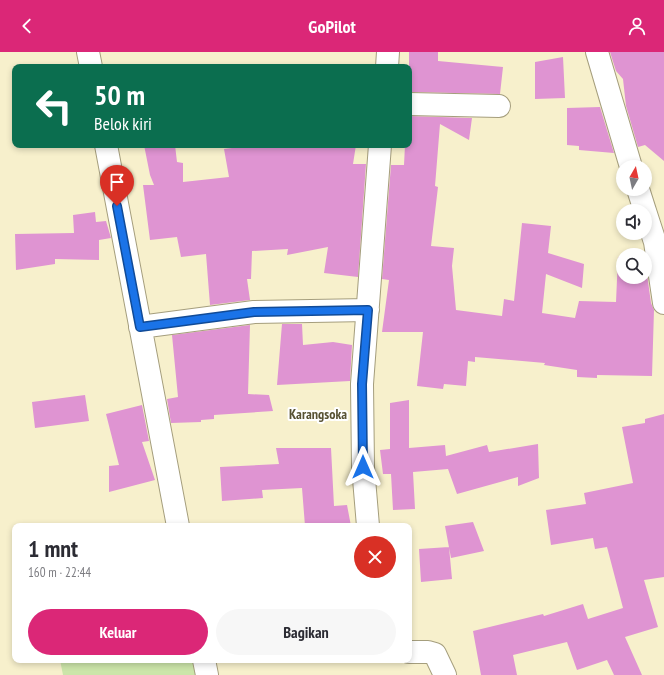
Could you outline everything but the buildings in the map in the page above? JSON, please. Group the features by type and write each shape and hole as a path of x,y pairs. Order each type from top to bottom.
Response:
{"street":[{"path":"88,52 90,64"},
{"path":"387,64 388,52"},
{"path":"596,52 629,160"},
{"path":"412,104 499,106"},
{"path":"107,148 177,523"},
{"path":"368,523 363,467 362,384 380,148"},
{"path":"652,233 655,242 664,303"},
{"path":"140,327 254,312 368,310"},
{"path":"412,652 428,652 435,654 445,675"},
{"path":"205,663 207,675"}],"green space":[{"path":"61,663 196,663 198,675 63,675"}],"district":[{"name":"Karangsoka","path":"318,414"}],"route":[{"path":"117,206 140,327 254,312 368,310 362,384 363,467"}]}
